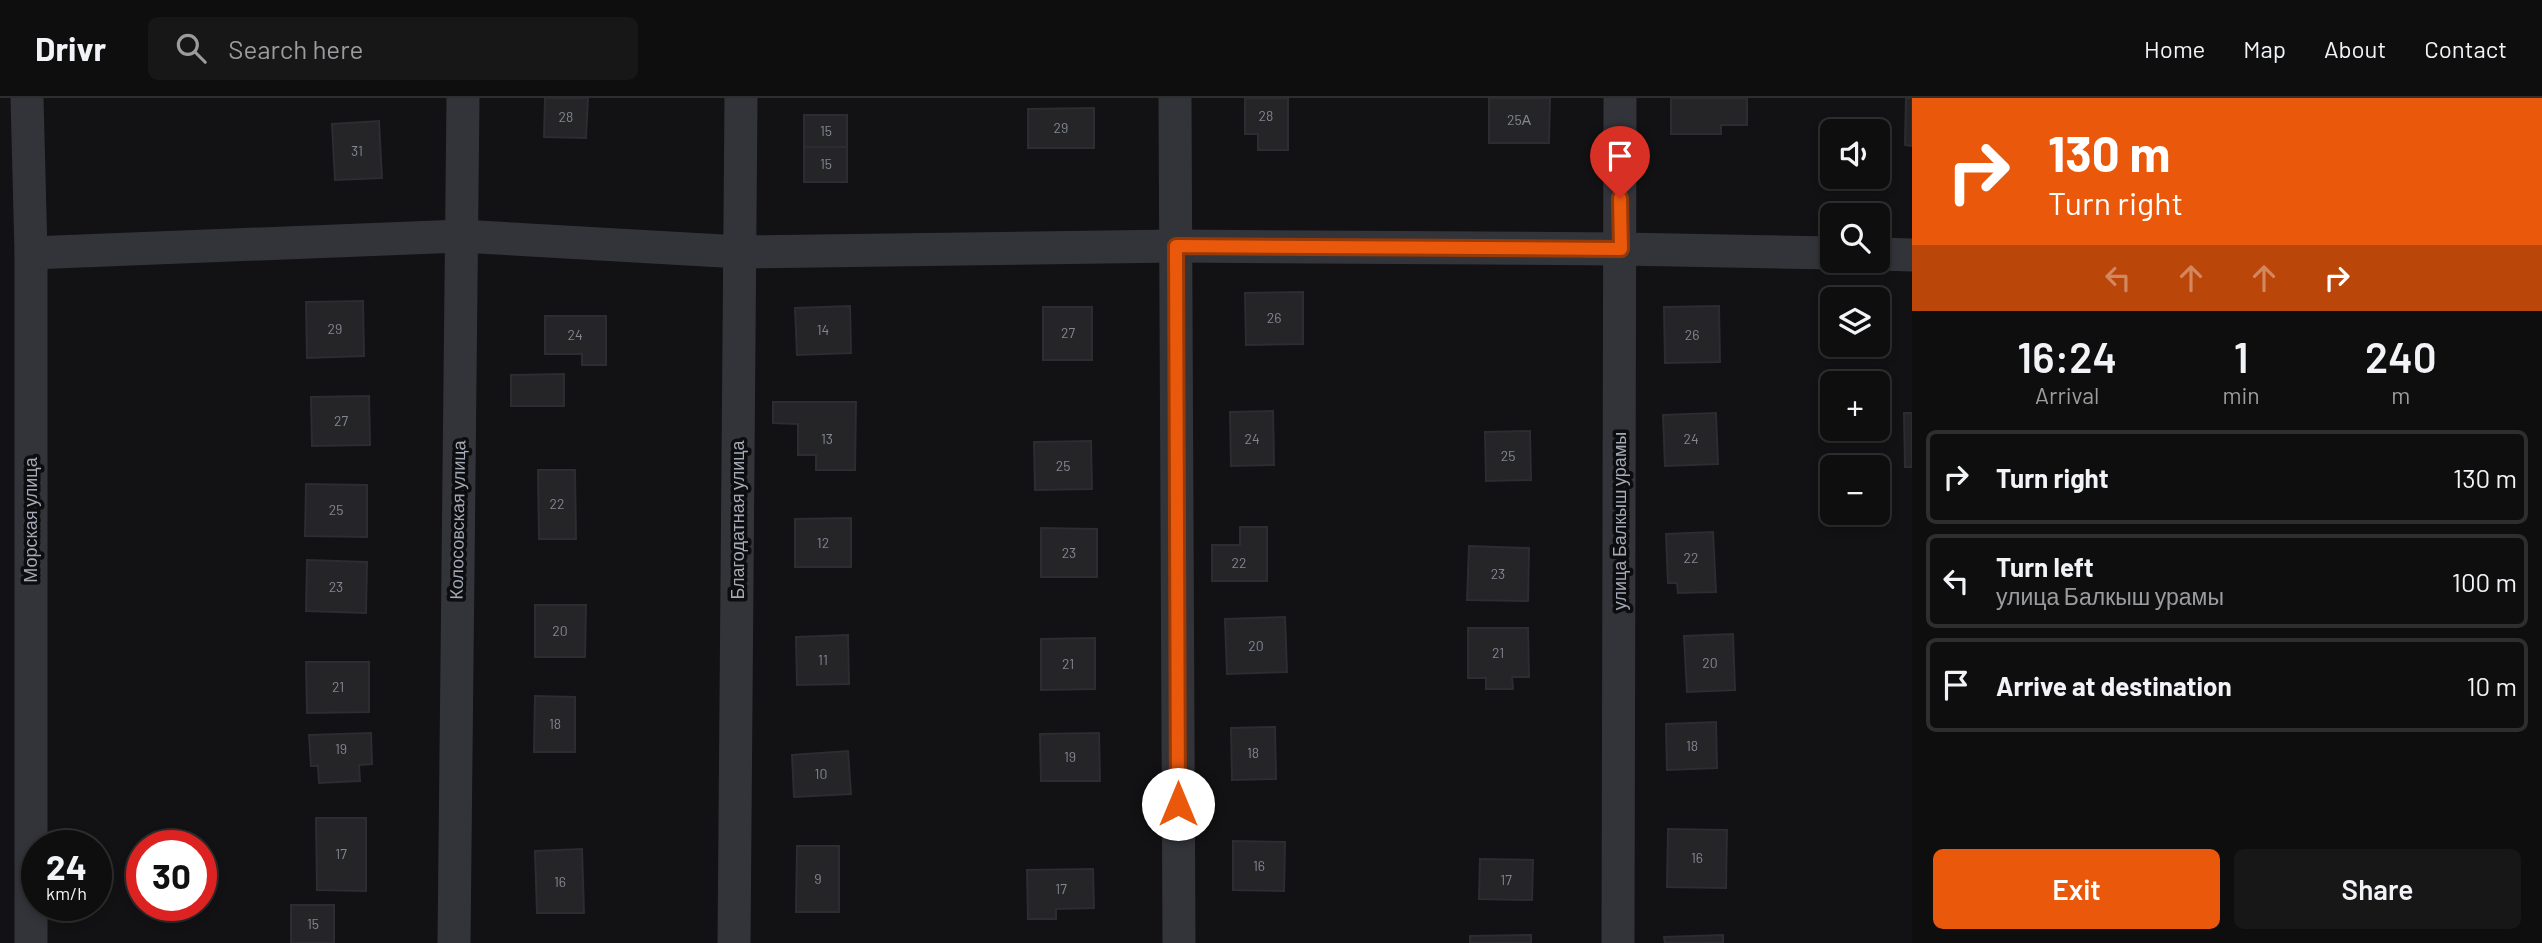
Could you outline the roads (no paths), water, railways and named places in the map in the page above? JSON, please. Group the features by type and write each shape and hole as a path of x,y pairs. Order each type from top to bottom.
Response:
{"street":[{"name":"Морская улица","path":"27,98 31,253 31,943"},
{"name":"Колосовская улица","path":"454,943 463,98"},
{"name":"Благодатная улица","path":"734,943 741,98"},
{"path":"1175,98 1179,943"},
{"name":"улица Балкыш урамы","path":"1618,943 1620,98"},
{"path":"31,253 461,236 740,252 1176,246 1820,253"},
{"path":"1890,254 1912,255"}]}
